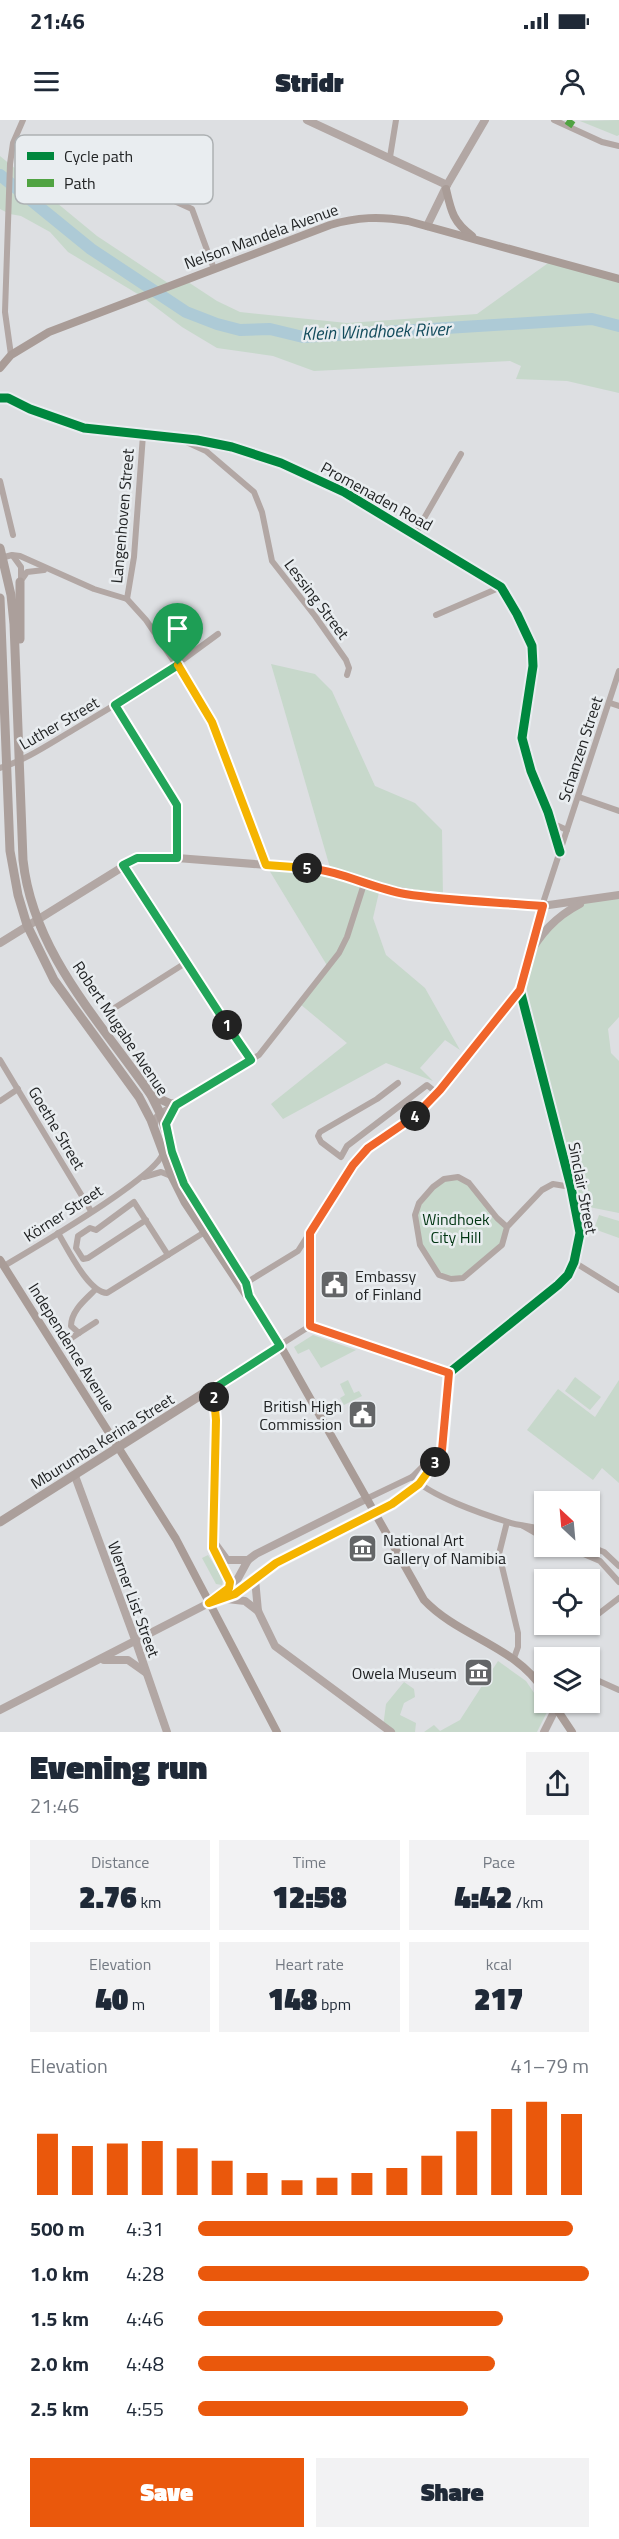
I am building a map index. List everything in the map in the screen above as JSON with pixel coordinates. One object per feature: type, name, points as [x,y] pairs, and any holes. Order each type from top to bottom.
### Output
[{"type":"main road","points":[[446,187],[455,220],[460,227],[476,239]]},
{"type":"main road","name":"Nelson Mandela Avenue","points":[[0,368],[11,354],[49,332],[351,219],[379,217],[427,226],[619,279]]},
{"type":"main road","name":"Robert Mugabe Avenue","points":[[0,548],[5,557],[14,624],[23,860],[37,919],[69,982],[151,1095],[160,1113],[181,1177],[207,1230]]},
{"type":"main road","points":[[16,712],[21,701],[20,582]]},
{"type":"main road","name":"Robert Mugabe Avenue","points":[[0,598],[6,732],[3,767],[8,802],[10,851],[18,895],[27,925],[54,980],[128,1080],[156,1130],[172,1176],[243,1285],[310,1395],[416,1589],[429,1606],[449,1621],[514,1658],[534,1675]]},
{"type":"main road","points":[[0,747],[6,732]]},
{"type":"main road","points":[[0,791],[8,802]]},
{"type":"main road","points":[[151,1095],[171,1104],[178,1104]]},
{"type":"main road","points":[[168,1135],[166,1124],[178,1104]]},
{"type":"main road","name":"Independence Avenue","points":[[2,1263],[176,1539],[277,1732]]},
{"type":"main road","name":"Mburumba Kerina Street","points":[[0,1522],[280,1346]]},
{"type":"main road","points":[[559,1713],[572,1732]]},
{"type":"street","points":[[17,135],[23,120]]},
{"type":"street","points":[[307,120],[390,157],[446,187]]},
{"type":"street","points":[[390,157],[396,120]]},
{"type":"street","points":[[427,226],[446,187],[485,120]]},
{"type":"street","points":[[554,120],[611,146],[619,146]]},
{"type":"street","points":[[568,126],[572,120]]},
{"type":"street","points":[[11,354],[5,312],[10,153],[15,140]]},
{"type":"street","points":[[181,204],[192,209],[214,269]]},
{"type":"street","name":"Promenaden Road","points":[[0,398],[8,398],[30,409],[84,428],[232,447],[281,463],[344,492],[501,587],[523,623],[532,646],[533,666],[522,738],[531,771],[548,812],[560,852]]},
{"type":"street","name":"Langenhoven Street","points":[[127,599],[134,557],[143,435]]},
{"type":"street","name":"Lessing Street","points":[[176,438],[206,451],[254,492],[262,512],[272,561],[346,660],[349,668],[347,675]]},
{"type":"street","points":[[415,534],[461,454]]},
{"type":"street","points":[[0,481],[13,535]]},
{"type":"street","points":[[5,557],[20,556],[94,589],[127,599],[146,620],[178,665],[212,722],[266,865]]},
{"type":"street","points":[[5,557],[21,567],[20,582]]},
{"type":"street","points":[[20,582],[27,572],[48,570]]},
{"type":"street","points":[[436,615],[501,587]]},
{"type":"street","name":"Luther Street","points":[[3,767],[20,761],[115,705],[178,665],[218,634]]},
{"type":"street","name":"Schanzen Street","points":[[243,1285],[298,1251],[353,1165],[368,1148],[416,1114],[437,1093],[520,990],[543,906],[619,671]]},
{"type":"street","points":[[610,703],[619,706]]},
{"type":"street","points":[[115,705],[177,805],[177,858]]},
{"type":"street","points":[[579,797],[619,812]]},
{"type":"street","name":"Promenaden Road","points":[[548,812],[556,825],[567,830]]},
{"type":"street","points":[[0,943],[137,858],[177,858],[332,872],[364,884],[404,893],[448,899],[543,906],[619,895]]},
{"type":"street","points":[[123,865],[251,1060]]},
{"type":"street","points":[[156,1130],[154,1122],[160,1113],[251,1060],[272,1041],[339,953],[347,937],[364,884]]},
{"type":"street","points":[[527,958],[552,922],[565,911],[586,901]]},
{"type":"street","points":[[116,1007],[187,962]]},
{"type":"street","name":"Sinclair Street","points":[[449,1373],[568,1275],[574,1262],[580,1233],[571,1187],[520,990]]},
{"type":"street","name":"Goethe Street","points":[[0,1060],[91,1210]]},
{"type":"street","points":[[353,1165],[321,1142],[318,1136],[320,1132],[377,1099],[398,1083]]},
{"type":"street","points":[[341,1156],[347,1146],[427,1085],[437,1093]]},
{"type":"street","points":[[0,1101],[18,1089]]},
{"type":"street","name":"Körner Street","points":[[2,1263],[58,1233],[136,1181],[158,1163],[163,1151]]},
{"type":"street","name":"Körner Street","points":[[136,1181],[160,1172],[172,1176]]},
{"type":"street","points":[[507,1227],[469,1183],[458,1177],[444,1179],[433,1187],[419,1203],[415,1215],[420,1245],[439,1275],[451,1279],[463,1278],[492,1256],[502,1245],[507,1227],[542,1190],[553,1184],[571,1187]]},
{"type":"street","points":[[146,1220],[88,1258],[83,1259],[76,1248],[78,1236],[90,1228],[96,1230],[132,1202],[136,1203],[168,1255]]},
{"type":"street","points":[[58,1233],[97,1291],[107,1293],[207,1230]]},
{"type":"street","points":[[310,1233],[310,1326]]},
{"type":"street","points":[[574,1262],[619,1290]]},
{"type":"street","points":[[78,1333],[71,1326],[71,1320],[77,1308],[97,1291]]},
{"type":"street","points":[[67,1341],[96,1322]]},
{"type":"street","points":[[280,1346],[310,1326]]},
{"type":"street","points":[[224,1599],[276,1563],[392,1504],[419,1484],[438,1458],[442,1447],[449,1373],[310,1326]]},
{"type":"street","points":[[213,1389],[216,1420],[212,1539],[213,1548],[229,1578],[229,1588]]},
{"type":"street","points":[[212,1539],[227,1560],[248,1560],[412,1477],[442,1447]]},
{"type":"street","name":"Werner List Street","points":[[75,1476],[167,1732]]},
{"type":"street","points":[[412,1477],[419,1484],[444,1497],[507,1522],[534,1528]]},
{"type":"street","points":[[507,1522],[499,1554],[518,1633],[518,1647],[514,1658]]},
{"type":"street","points":[[523,1526],[534,1534]]},
{"type":"street","points":[[304,1531],[310,1533],[312,1538],[309,1546]]},
{"type":"street","points":[[600,1550],[619,1566]]},
{"type":"street","points":[[591,1557],[600,1561],[619,1582]]},
{"type":"street","points":[[0,1710],[209,1603],[236,1582],[248,1560]]},
{"type":"street","points":[[255,1579],[258,1611],[272,1642],[278,1649],[391,1732]]},
{"type":"street","points":[[600,1613],[619,1598]]},
{"type":"street","points":[[209,1603],[224,1599],[239,1599],[258,1611]]},
{"type":"street","points":[[100,1660],[128,1660],[146,1673]]},
{"type":"street","points":[[600,1681],[619,1690]]},
{"type":"street","points":[[544,1732],[551,1713]]},
{"type":"green space","points":[[619,120],[619,135],[617,136],[580,121]]},
{"type":"green space","points":[[0,156],[15,168],[15,204],[58,204],[97,236],[171,285],[185,280],[217,301],[240,312],[347,323],[477,314],[551,261],[619,279],[619,393],[567,381],[516,379],[521,366],[510,361],[314,371],[273,356],[217,348],[182,327],[141,296],[68,252],[50,232],[21,216],[0,209]]},
{"type":"green space","points":[[271,664],[315,674],[332,691],[375,786],[415,803],[442,830],[443,899],[380,888],[373,918],[386,955],[425,988],[460,1050],[445,1040],[420,1068],[433,1081],[386,1063],[283,1119],[271,1104],[347,1043],[300,1004],[328,967],[266,865],[331,871]]},
{"type":"green space","points":[[619,895],[619,1017],[608,1029],[611,1053],[619,1061],[619,1213],[574,1204],[520,990],[527,958],[552,922],[586,901]]},
{"type":"green space","name":"Windhoek City Hill","points":[[444,1179],[464,1179],[507,1227],[502,1245],[463,1278],[439,1275],[419,1240],[416,1230],[416,1211],[420,1202]]},
{"type":"green space","points":[[599,1215],[619,1221],[619,1238],[594,1229]]},
{"type":"green space","points":[[313,1335],[356,1350],[321,1368],[309,1349],[298,1354],[294,1347]]},
{"type":"green space","points":[[575,1377],[601,1397],[590,1410],[565,1391]]},
{"type":"green space","points":[[348,1380],[354,1393],[359,1391],[362,1396],[344,1405],[340,1398],[345,1395],[340,1384]]},
{"type":"green space","points":[[619,1380],[619,1483],[602,1468],[593,1480],[527,1430],[558,1389],[595,1417]]},
{"type":"green space","points":[[208,1555],[223,1579],[222,1585],[216,1584],[202,1558]]},
{"type":"green space","points":[[498,1661],[526,1681],[534,1693],[534,1713],[546,1713],[537,1732],[424,1732],[434,1725],[440,1731],[460,1720]]},
{"type":"green space","points":[[404,1682],[414,1689],[415,1697],[404,1703],[400,1715],[416,1723],[415,1732],[391,1732],[383,1727],[386,1704]]},
{"type":"waterway","name":"Klein Windhoek River","points":[[0,175],[15,187]]},
{"type":"waterway","name":"Klein Windhoek River","points":[[36,204],[91,249],[186,312],[240,330],[270,329],[303,337],[592,319],[619,326]]},
{"type":"marked path","points":[[568,126],[572,120]]},
{"type":"cycle path","points":[[0,398],[8,398],[30,409],[84,428],[197,440],[232,447],[281,463],[344,492],[501,587],[532,646],[533,666],[522,738],[531,771],[548,812],[560,852]]},
{"type":"cycle path","points":[[209,1603],[235,1594],[276,1563],[392,1504],[419,1484],[442,1450],[449,1373],[568,1275],[574,1262],[580,1233],[571,1187],[520,990]]},
{"type":"place","name":"Embassy of Finland","points":[[334,1285]]},
{"type":"place","name":"British High Commission","points":[[363,1415]]},
{"type":"place","name":"National Art Gallery of Namibia","points":[[362,1549]]},
{"type":"place","name":"Owela Museum","points":[[478,1673]]},
{"type":"route","points":[[178,665],[212,722],[266,865],[320,869],[364,884],[404,893],[452,900],[543,906],[520,990],[429,1102],[368,1148],[353,1165],[310,1233],[310,1326],[449,1373],[442,1450],[419,1484],[392,1504],[276,1563],[235,1594],[209,1603],[229,1588],[230,1582],[213,1548],[212,1511],[216,1420],[213,1389],[280,1346],[249,1296],[246,1283],[184,1184],[172,1152],[166,1124],[176,1105],[251,1060],[123,865],[137,858],[177,858],[177,805],[115,705],[178,665]]}]
